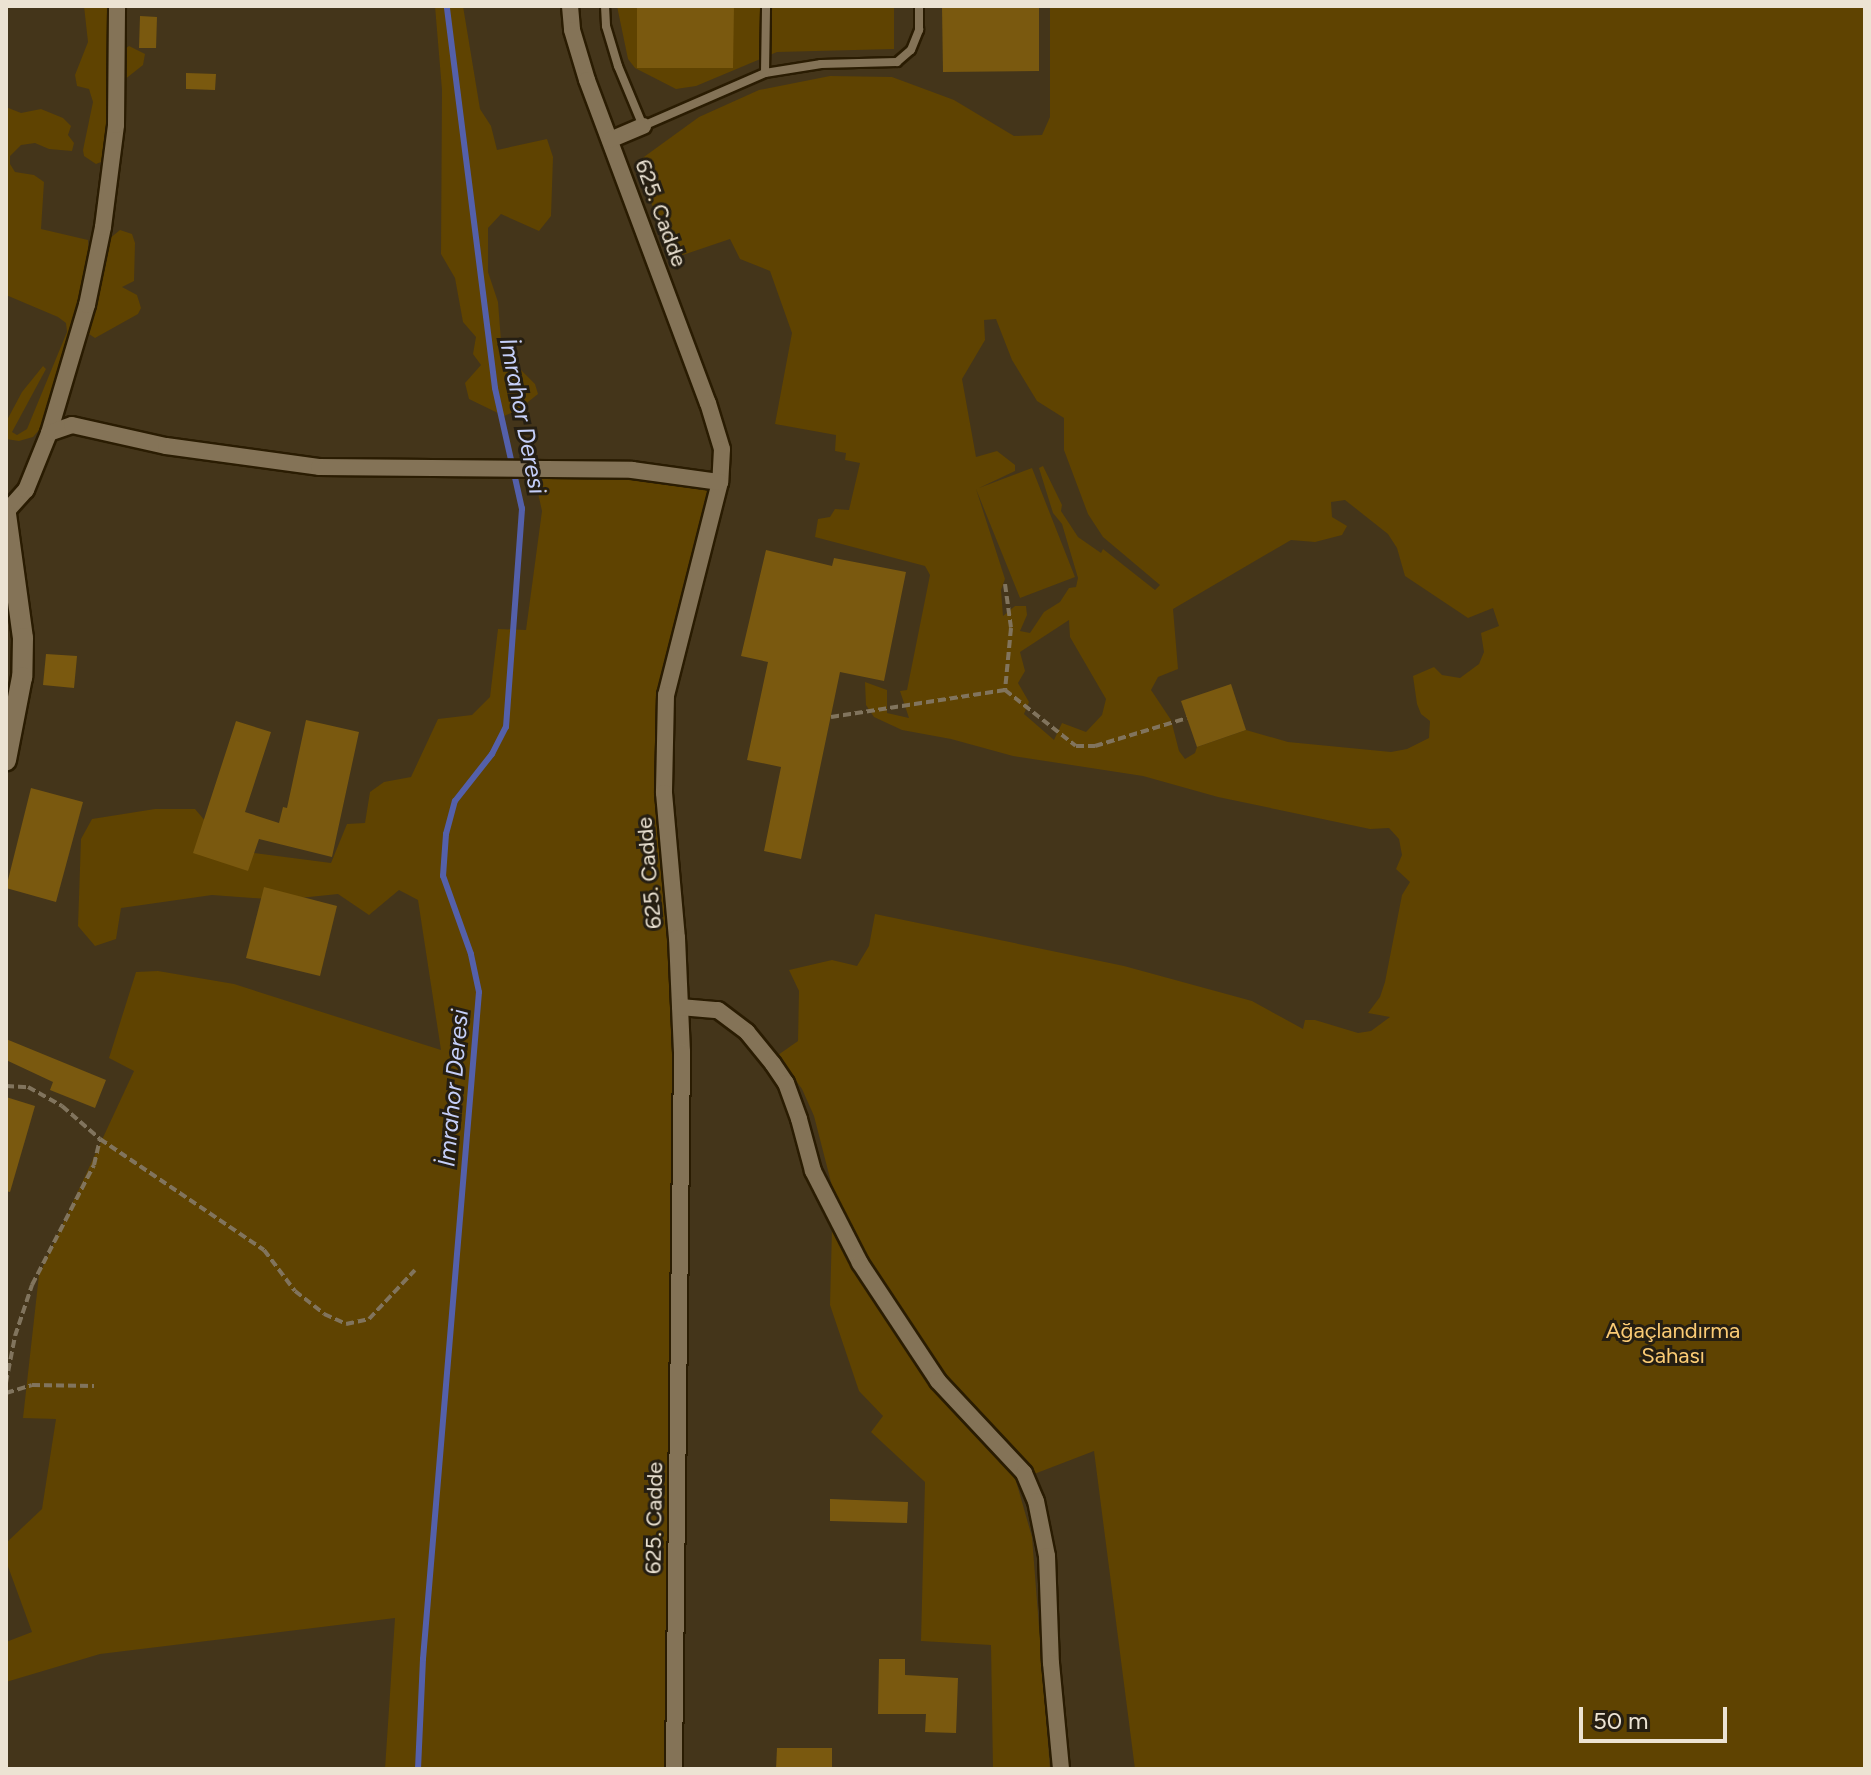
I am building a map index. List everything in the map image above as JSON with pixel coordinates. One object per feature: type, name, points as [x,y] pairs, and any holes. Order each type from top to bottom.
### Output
[{"type":"street","points":[[6,760],[22,677],[23,638],[6,513],[26,490],[49,433],[87,305],[103,227],[116,125],[117,6]]},
{"type":"street","name":"625. Cadde","points":[[570,6],[572,30],[587,80],[708,403],[722,449],[720,482],[666,695],[664,793],[680,1007],[674,1769]]},
{"type":"street","points":[[610,140],[643,126]]},
{"type":"street","points":[[49,433],[72,425],[166,446],[319,467],[632,470],[720,482]]},
{"type":"street","points":[[680,1007],[718,1010],[747,1032],[773,1064],[786,1083],[813,1171],[868,1277],[938,1381],[1024,1473],[1036,1501],[1047,1556],[1051,1663],[1061,1769]]},
{"type":"lane","points":[[605,6],[606,26],[618,66],[643,126],[765,73],[821,64],[897,62],[911,50],[919,30],[919,6]]},
{"type":"lane","points":[[765,73],[766,6]]},
{"type":"path","points":[[1005,584],[1011,628],[1005,690],[1013,700],[1082,748],[1187,718]]},
{"type":"path","points":[[831,717],[1005,690]]},
{"type":"path","points":[[6,1086],[28,1087],[62,1106],[100,1139],[264,1250],[295,1291],[324,1314],[346,1324],[369,1319],[415,1270]]},
{"type":"path","points":[[6,1383],[15,1336],[32,1285],[94,1165],[100,1139]]},
{"type":"path","points":[[6,1393],[32,1385],[94,1386]]},
{"type":"green space","points":[[84,6],[121,6],[122,51],[129,46],[145,54],[143,65],[124,80],[106,160],[96,164],[84,156],[83,150],[93,102],[89,89],[77,86],[75,75],[88,42]]},
{"type":"green space","points":[[435,6],[463,6],[480,109],[491,126],[497,150],[547,139],[553,157],[551,216],[539,231],[501,214],[488,228],[488,272],[498,302],[503,367],[521,370],[535,384],[538,394],[518,410],[504,416],[469,399],[465,383],[481,365],[473,354],[476,337],[463,322],[455,278],[441,254],[442,90]]},
{"type":"green space","points":[[617,6],[894,6],[894,49],[777,52],[696,86],[676,89],[635,68],[628,59]]},
{"type":"green space","name":"Ağaçlandırma Sahası","points":[[1050,6],[1865,6],[1865,1769],[1135,1769],[1094,1451],[1016,1481],[1032,1537],[1050,1769],[993,1769],[991,1645],[921,1641],[925,1482],[871,1432],[883,1416],[859,1391],[830,1305],[833,1190],[814,1116],[802,1089],[778,1055],[798,1041],[799,991],[789,970],[832,960],[857,966],[869,946],[875,914],[1124,966],[1252,1001],[1303,1029],[1305,1020],[1315,1020],[1358,1033],[1371,1031],[1390,1017],[1368,1013],[1380,997],[1385,982],[1402,895],[1410,882],[1396,869],[1402,855],[1399,839],[1389,828],[1370,829],[1218,797],[1143,776],[1013,756],[951,739],[902,730],[874,717],[866,705],[865,682],[887,690],[887,713],[909,718],[900,691],[907,690],[930,575],[925,566],[815,537],[818,519],[830,517],[835,509],[849,510],[860,463],[845,460],[846,453],[835,451],[836,435],[775,424],[792,333],[770,271],[740,259],[730,239],[671,259],[637,162],[699,117],[759,90],[830,76],[892,77],[954,100],[1014,136],[1042,135],[1050,117]],"holes":[[[996,319],[1012,360],[1037,401],[1064,418],[1064,450],[1088,514],[1103,537],[1160,585],[1155,590],[1103,549],[1101,553],[1078,537],[1061,511],[1062,505],[1043,466],[1039,468],[1053,513],[1062,524],[1078,578],[1076,587],[1069,588],[1060,602],[1044,612],[1030,633],[1020,631],[1027,615],[1026,606],[1015,606],[1003,616],[1001,590],[1005,579],[976,489],[1020,598],[1075,577],[1032,468],[979,488],[1015,471],[1015,465],[997,451],[976,457],[962,379],[985,340],[984,320]],[[1345,500],[1388,534],[1397,548],[1405,576],[1468,618],[1493,608],[1499,626],[1481,633],[1484,652],[1479,664],[1460,678],[1442,675],[1434,667],[1413,676],[1417,704],[1421,714],[1430,721],[1429,738],[1407,749],[1391,752],[1288,742],[1246,730],[1197,747],[1195,753],[1185,759],[1179,751],[1171,720],[1151,690],[1158,677],[1178,669],[1173,609],[1291,540],[1315,542],[1342,535],[1347,526],[1332,517],[1331,502]],[[1069,620],[1070,637],[1106,699],[1102,715],[1086,732],[1062,723],[1054,740],[1024,714],[1029,702],[1018,683],[1025,671],[1020,652]]]},
{"type":"green space","points":[[6,107],[21,113],[41,109],[63,118],[71,126],[68,135],[74,143],[72,151],[49,149],[35,143],[21,145],[10,156],[10,164],[15,172],[34,175],[44,182],[41,229],[88,240],[89,263],[105,255],[109,239],[120,230],[132,234],[135,243],[134,281],[122,287],[137,295],[141,308],[138,314],[95,338],[89,334],[91,320],[87,316],[75,328],[40,429],[33,437],[19,441],[6,439],[6,422],[22,392],[43,366],[46,369],[12,432],[17,435],[27,429],[67,332],[66,323],[58,317],[6,295]]},
{"type":"green space","points":[[533,470],[720,482],[666,695],[679,950],[674,1769],[385,1769],[395,1618],[100,1654],[6,1682],[6,1642],[32,1632],[6,1561],[6,1543],[42,1509],[56,1419],[23,1418],[39,1275],[134,1071],[109,1058],[136,972],[158,971],[234,984],[441,1050],[418,900],[399,890],[369,915],[338,894],[280,900],[212,895],[121,908],[116,939],[95,946],[78,926],[81,839],[92,819],[155,809],[195,809],[230,850],[331,863],[347,824],[365,823],[370,792],[384,782],[411,777],[438,719],[472,715],[490,697],[498,629],[526,630],[542,511]]},
{"type":"building","points":[[637,6],[734,6],[733,68],[637,68]]},
{"type":"building","points":[[942,6],[1039,6],[1039,71],[943,72]]},
{"type":"building","points":[[140,16],[157,17],[156,48],[139,48]]},
{"type":"building","points":[[186,73],[216,74],[215,90],[186,89]]},
{"type":"building","points":[[766,550],[832,566],[834,558],[906,572],[884,681],[840,672],[801,859],[764,851],[781,767],[747,760],[768,662],[741,656]]},
{"type":"building","points":[[46,654],[77,656],[74,688],[43,685]]},
{"type":"building","points":[[1231,684],[1246,730],[1197,747],[1181,701]]},
{"type":"building","points":[[306,720],[359,732],[332,857],[259,839],[248,871],[193,853],[236,721],[271,732],[245,812],[279,823],[283,807],[287,808]]},
{"type":"building","points":[[31,788],[83,802],[56,902],[6,888]]},
{"type":"building","points":[[264,887],[337,906],[320,976],[246,958]]},
{"type":"building","points":[[6,1039],[106,1080],[95,1108],[50,1090],[53,1082],[6,1060]]},
{"type":"building","points":[[6,1097],[35,1106],[10,1192],[6,1191]]},
{"type":"building","points":[[830,1499],[908,1502],[907,1523],[830,1521]]},
{"type":"building","points":[[879,1659],[905,1659],[905,1675],[958,1678],[956,1733],[925,1732],[926,1714],[878,1714]]},
{"type":"building","points":[[777,1748],[832,1748],[832,1769],[776,1769]]},
{"type":"waterway","name":"İmrahor Deresi","points":[[418,1769],[423,1659],[479,992],[471,954],[443,876],[446,834],[455,801],[492,754],[506,727],[522,509],[495,388],[447,6]]}]
